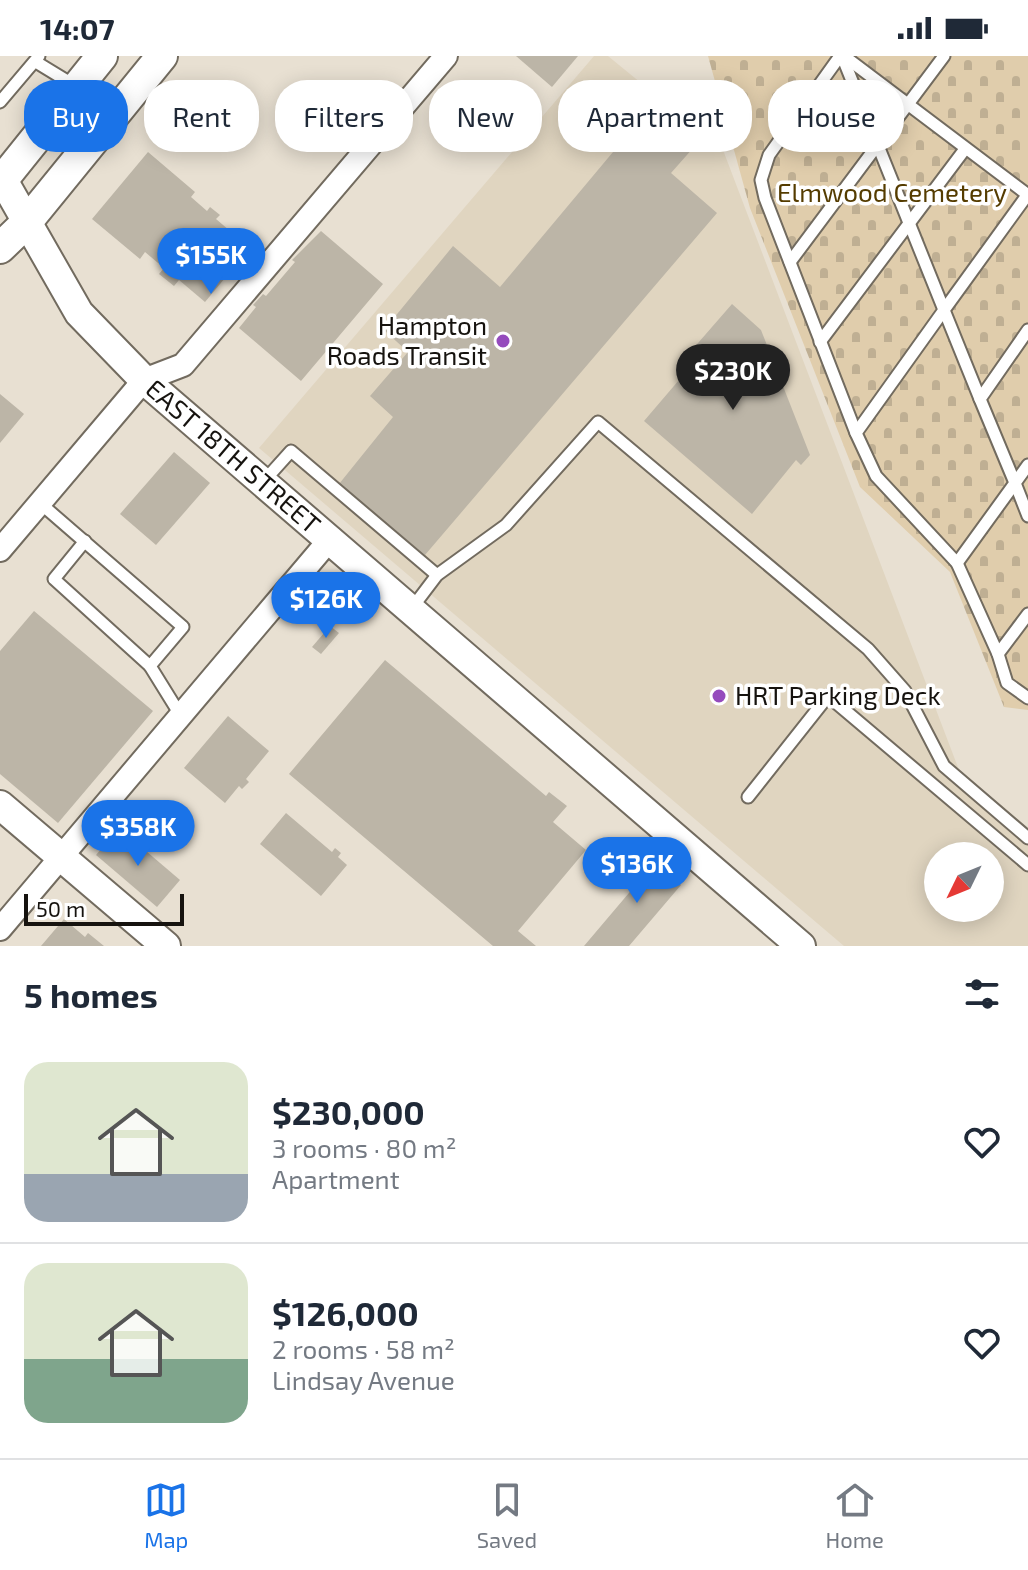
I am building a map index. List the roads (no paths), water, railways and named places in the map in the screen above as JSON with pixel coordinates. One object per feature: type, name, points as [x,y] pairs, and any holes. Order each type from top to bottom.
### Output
[{"type":"main road","points":[[83,80],[102,56]]},
{"type":"main road","points":[[0,248],[26,223],[162,56]]},
{"type":"main road","points":[[1,179],[24,152]]},
{"type":"street","points":[[0,550],[144,380],[183,365],[446,56]]},
{"type":"street","name":"EAST 18TH STREET","points":[[1,179],[79,313],[144,380],[801,946]]},
{"type":"street","points":[[0,929],[331,538]]},
{"type":"street","points":[[0,805],[166,946]]},
{"type":"lane","points":[[842,56],[1028,195],[856,433]]},
{"type":"lane","points":[[842,56],[852,80]]},
{"type":"lane","points":[[842,56],[763,166],[761,180],[765,198],[856,433],[876,476],[957,563],[998,654],[1007,683],[1028,698]]},
{"type":"lane","points":[[904,110],[944,56]]},
{"type":"lane","points":[[0,102],[38,59],[68,80]]},
{"type":"lane","points":[[820,342],[965,149]]},
{"type":"lane","points":[[790,262],[873,152]]},
{"type":"lane","points":[[881,152],[1028,516]]},
{"type":"lane","points":[[980,399],[1028,330]]},
{"type":"lane","points":[[412,608],[437,575],[506,525],[598,422],[868,649],[905,691],[944,766],[1028,838]]},
{"type":"lane","points":[[264,481],[291,451],[437,575]]},
{"type":"lane","points":[[957,563],[1028,465]]},
{"type":"lane","points":[[40,503],[183,627],[150,666]]},
{"type":"lane","points":[[85,541],[54,579],[150,666],[181,717]]},
{"type":"lane","points":[[998,654],[1028,614]]},
{"type":"lane","points":[[748,797],[828,696],[1028,865]]},
{"type":"place","name":"Hampton Roads Transit","points":[[503,341]]},
{"type":"place","name":"HRT Parking Deck","points":[[719,696]]},
{"type":"park label","name":"Elmwood Cemetery","points":[[892,193]]}]
